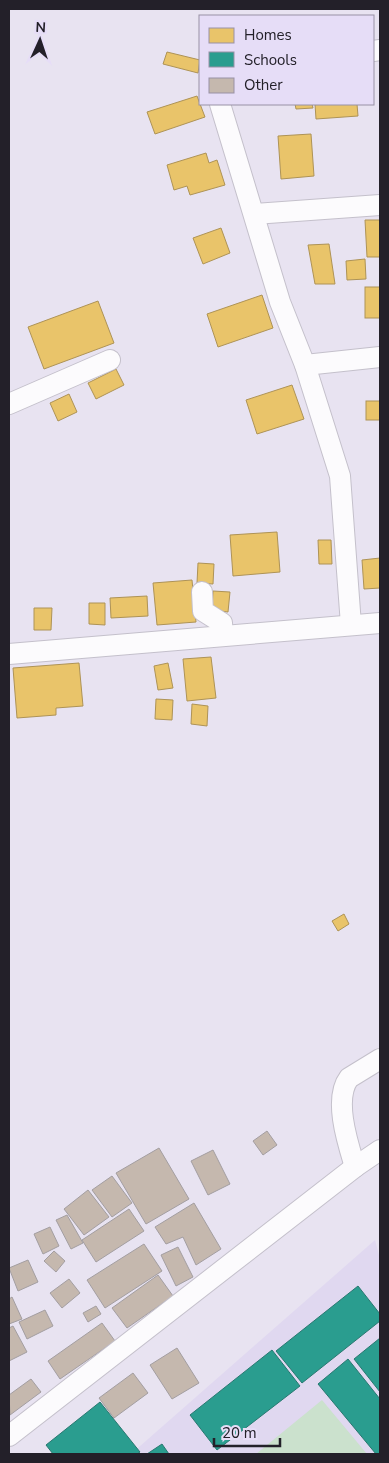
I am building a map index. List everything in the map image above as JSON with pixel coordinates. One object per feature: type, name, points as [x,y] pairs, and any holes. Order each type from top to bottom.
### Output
[{"type":"street","points":[[220,105],[280,302],[305,365],[340,476],[352,625]]},
{"type":"street","points":[[254,214],[380,206]]},
{"type":"street","points":[[305,365],[380,357]]},
{"type":"street","points":[[9,404],[110,360]]},
{"type":"street","points":[[202,592],[203,611],[222,623],[223,636]]},
{"type":"street","points":[[9,654],[380,623]]},
{"type":"street","points":[[355,1167],[344,1130],[342,1109],[346,1082],[349,1078],[380,1058]]},
{"type":"street","points":[[9,1436],[355,1167],[380,1150]]},
{"type":"shaded area","points":[[375,1240],[380,1259],[380,1454],[131,1454]]},
{"type":"green space","points":[[322,1400],[367,1454],[256,1454]]},
{"type":"building: Homes","points":[[167,52],[199,60],[198,73],[163,64]]},
{"type":"building: Homes","points":[[197,96],[205,117],[155,134],[147,112]]},
{"type":"building: Homes","points":[[295,105],[312,105],[313,108],[296,109]]},
{"type":"building: Homes","points":[[315,105],[357,105],[358,116],[316,119]]},
{"type":"building: Homes","points":[[311,134],[314,176],[281,179],[278,136]]},
{"type":"building: Homes","points":[[206,153],[209,163],[217,160],[225,185],[190,195],[187,186],[174,190],[167,165]]},
{"type":"building: Homes","points":[[365,220],[380,220],[380,257],[367,257]]},
{"type":"building: Homes","points":[[221,228],[230,253],[203,264],[193,238]]},
{"type":"building: Homes","points":[[329,244],[335,284],[315,284],[308,245]]},
{"type":"building: Homes","points":[[365,259],[366,279],[347,280],[346,261]]},
{"type":"building: Homes","points":[[365,287],[380,287],[380,318],[365,318]]},
{"type":"building: Homes","points":[[262,295],[273,328],[218,347],[207,314]]},
{"type":"building: Homes","points":[[98,301],[114,343],[44,369],[28,327]]},
{"type":"building: Homes","points":[[116,369],[124,385],[96,399],[88,383]]},
{"type":"building: Homes","points":[[292,385],[304,419],[257,434],[246,400]]},
{"type":"building: Homes","points":[[69,394],[77,412],[58,421],[50,403]]},
{"type":"building: Homes","points":[[366,401],[380,401],[380,420],[366,420]]},
{"type":"building: Homes","points":[[277,532],[280,572],[233,576],[230,535]]},
{"type":"building: Homes","points":[[318,540],[331,540],[332,564],[319,564]]},
{"type":"building: Homes","points":[[380,558],[380,588],[364,589],[362,560]]},
{"type":"building: Homes","points":[[198,563],[214,564],[213,584],[197,583]]},
{"type":"building: Homes","points":[[192,580],[196,622],[157,625],[153,583]]},
{"type":"building: Homes","points":[[213,591],[230,592],[228,612],[212,610]]},
{"type":"building: Homes","points":[[147,596],[148,616],[111,618],[110,598]]},
{"type":"building: Homes","points":[[89,603],[105,603],[105,625],[89,624]]},
{"type":"building: Homes","points":[[34,608],[52,608],[51,630],[34,630]]},
{"type":"building: Homes","points":[[211,657],[216,698],[187,701],[183,659]]},
{"type":"building: Homes","points":[[79,663],[83,706],[56,708],[56,715],[17,718],[13,668]]},
{"type":"building: Homes","points":[[168,663],[173,688],[158,690],[154,666]]},
{"type":"building: Homes","points":[[156,699],[173,700],[172,720],[155,719]]},
{"type":"building: Homes","points":[[192,704],[208,706],[207,726],[191,724]]},
{"type":"building: Homes","points":[[344,914],[349,924],[338,931],[332,921]]},
{"type":"building: Schools","points":[[358,1286],[380,1314],[380,1321],[302,1383],[276,1351]]},
{"type":"building: Schools","points":[[380,1338],[380,1392],[354,1359]]},
{"type":"building: Schools","points":[[272,1350],[300,1386],[217,1450],[190,1415]]},
{"type":"building: Schools","points":[[348,1359],[380,1399],[380,1454],[376,1454],[318,1384]]},
{"type":"building: Schools","points":[[100,1402],[140,1452],[137,1454],[53,1454],[46,1445]]},
{"type":"building: Schools","points":[[162,1444],[169,1454],[147,1454]]},
{"type":"building: Other","points":[[267,1131],[277,1145],[263,1155],[253,1141]]},
{"type":"building: Other","points":[[159,1148],[189,1199],[146,1224],[116,1173]]},
{"type":"building: Other","points":[[213,1150],[230,1184],[208,1195],[191,1161]]},
{"type":"building: Other","points":[[112,1176],[132,1203],[112,1217],[92,1190]]},
{"type":"building: Other","points":[[88,1190],[109,1217],[84,1235],[64,1209]]},
{"type":"building: Other","points":[[194,1203],[221,1249],[196,1265],[183,1237],[166,1244],[155,1227]]},
{"type":"building: Other","points":[[129,1209],[144,1231],[96,1262],[82,1240]]},
{"type":"building: Other","points":[[67,1215],[83,1243],[71,1249],[56,1220]]},
{"type":"building: Other","points":[[50,1227],[59,1246],[43,1254],[34,1234]]},
{"type":"building: Other","points":[[144,1244],[162,1271],[105,1308],[87,1280]]},
{"type":"building: Other","points":[[178,1247],[193,1277],[176,1286],[161,1255]]},
{"type":"building: Other","points":[[54,1251],[65,1261],[56,1272],[44,1261]]},
{"type":"building: Other","points":[[28,1260],[38,1282],[18,1291],[9,1268]]},
{"type":"building: Other","points":[[158,1275],[173,1296],[127,1328],[112,1308]]},
{"type":"building: Other","points":[[69,1279],[80,1293],[62,1308],[50,1293]]},
{"type":"building: Other","points":[[12,1297],[22,1319],[9,1324],[9,1299]]},
{"type":"building: Other","points":[[96,1306],[101,1314],[88,1322],[83,1313]]},
{"type":"building: Other","points":[[45,1310],[53,1326],[27,1339],[19,1322]]},
{"type":"building: Other","points":[[102,1323],[115,1341],[60,1379],[48,1361]]},
{"type":"building: Other","points":[[13,1326],[27,1352],[9,1361],[9,1328]]},
{"type":"building: Other","points":[[177,1348],[199,1383],[172,1399],[150,1365]]},
{"type":"building: Other","points":[[133,1373],[148,1393],[114,1418],[99,1398]]},
{"type":"building: Other","points":[[31,1379],[41,1392],[10,1415],[9,1395]]}]
